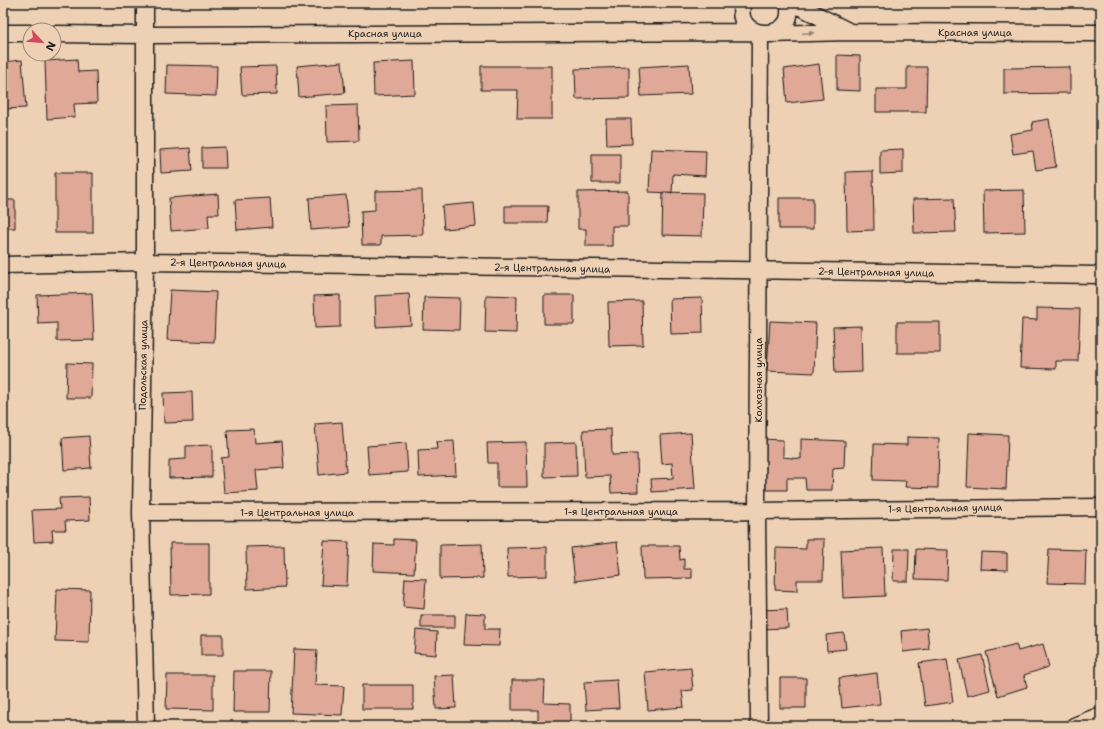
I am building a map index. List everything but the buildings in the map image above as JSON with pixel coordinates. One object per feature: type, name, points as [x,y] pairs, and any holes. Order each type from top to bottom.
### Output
[{"type":"street","name":"Подольская улица","points":[[145,3],[145,262],[141,512],[146,726]]},
{"type":"street","points":[[743,10],[746,24],[752,30],[762,33],[778,31],[784,25],[788,17],[790,9],[788,3]]},
{"type":"street","name":"Красная улица","points":[[793,3],[849,32]]},
{"type":"street","name":"Красная улица","points":[[716,31],[732,25],[743,10]]},
{"type":"street","name":"Красная улица","points":[[62,34],[145,35],[716,31],[762,33],[1101,33]]},
{"type":"street","points":[[3,33],[22,33]]},
{"type":"street","name":"Колхозная улица","points":[[759,726],[757,511],[762,33]]},
{"type":"street","name":"2-я Центральная улица","points":[[3,265],[145,262],[1101,275]]},
{"type":"street","name":"1-я Центральная улица","points":[[141,512],[757,511],[1101,507]]},
{"type":"street","points":[[1074,726],[1101,715]]}]
